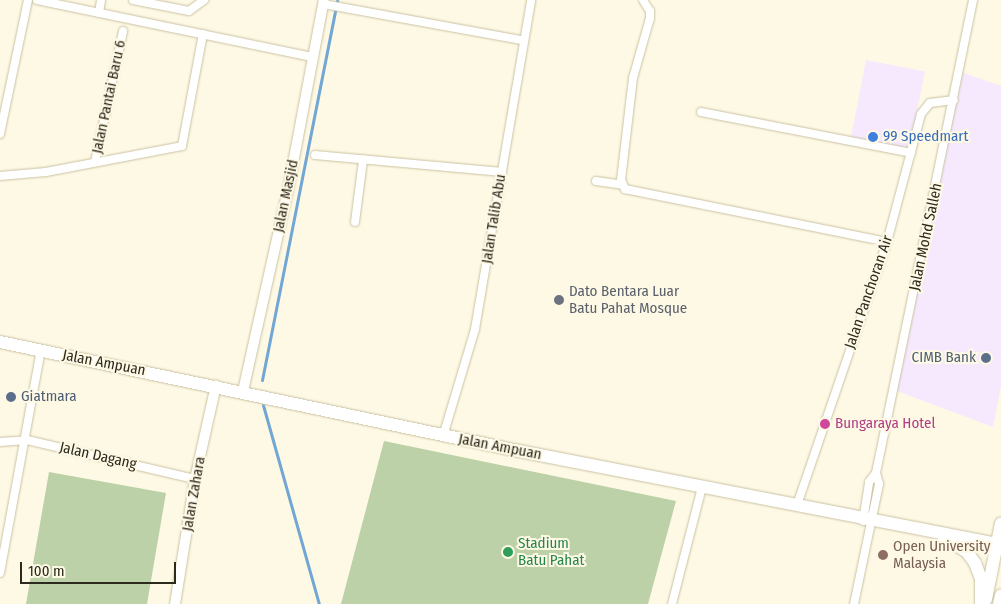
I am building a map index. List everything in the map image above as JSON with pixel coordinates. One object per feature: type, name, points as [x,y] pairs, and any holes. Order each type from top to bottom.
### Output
[{"type":"main road","name":"Jalan Ampuan","points":[[0,342],[216,385],[443,436],[999,545]]},
{"type":"main road","points":[[985,604],[999,545],[1001,523]]},
{"type":"main road","points":[[935,533],[967,552],[975,563],[981,579],[981,604]]},
{"type":"main road","points":[[999,604],[1001,595]]},
{"type":"street","points":[[0,134],[28,0]]},
{"type":"street","points":[[38,0],[312,56]]},
{"type":"street","points":[[99,13],[102,0]]},
{"type":"street","points":[[133,0],[189,10],[204,0]]},
{"type":"street","name":"Jalan Talib Abu","points":[[443,436],[475,329],[522,40],[531,0]]},
{"type":"street","points":[[623,185],[633,78],[650,18],[650,11],[643,0]]},
{"type":"street","name":"Jalan Mohd Salleh","points":[[876,473],[973,0]]},
{"type":"street","points":[[327,3],[522,40]]},
{"type":"street","name":"Jalan Masjid","points":[[243,391],[288,190],[312,56],[327,3]]},
{"type":"street","name":"Jalan Pantai Baru 6","points":[[95,162],[123,31]]},
{"type":"street","points":[[0,176],[95,162],[182,146],[203,34]]},
{"type":"street","name":"Jalan Panchoran Air","points":[[797,505],[886,242],[925,107],[930,103],[954,100]]},
{"type":"street","points":[[701,112],[911,153]]},
{"type":"street","points":[[315,155],[502,172]]},
{"type":"street","points":[[355,222],[363,160]]},
{"type":"street","points":[[596,181],[623,185],[626,189],[886,242]]},
{"type":"street","points":[[0,573],[27,440],[41,350]]},
{"type":"street","name":"Jalan Zahara","points":[[175,604],[195,479],[216,385]]},
{"type":"street","name":"Jalan Dagang","points":[[0,442],[27,440],[195,479]]},
{"type":"street","points":[[854,604],[867,532],[869,482],[876,473]]},
{"type":"street","points":[[867,532],[867,518],[880,484],[876,473]]},
{"type":"street","points":[[672,604],[702,487]]},
{"type":"shaded area","points":[[866,60],[925,71],[908,156],[850,144]]},
{"type":"shaded area","points":[[956,70],[1001,86],[1001,386],[993,427],[889,388]]},
{"type":"green space","name":"Stadium Batu Pahat","points":[[384,441],[676,501],[648,604],[341,604]]},
{"type":"green space","points":[[49,472],[166,493],[147,604],[26,604]]},
{"type":"waterway","points":[[262,380],[337,0]]},
{"type":"waterway","points":[[263,405],[319,604]]},
{"type":"place","name":"99 Speedmart","points":[[873,137]]},
{"type":"place","name":"Dato Bentara Luar Batu Pahat Mosque","points":[[559,300]]},
{"type":"place","name":"CIMB Bank","points":[[986,358]]},
{"type":"place","name":"Giatmara","points":[[11,397]]},
{"type":"place","name":"Bungaraya Hotel","points":[[825,424]]},
{"type":"place","name":"Stadium Batu Pahat","points":[[508,552]]},
{"type":"place","name":"Open University Malaysia","points":[[883,555]]}]
